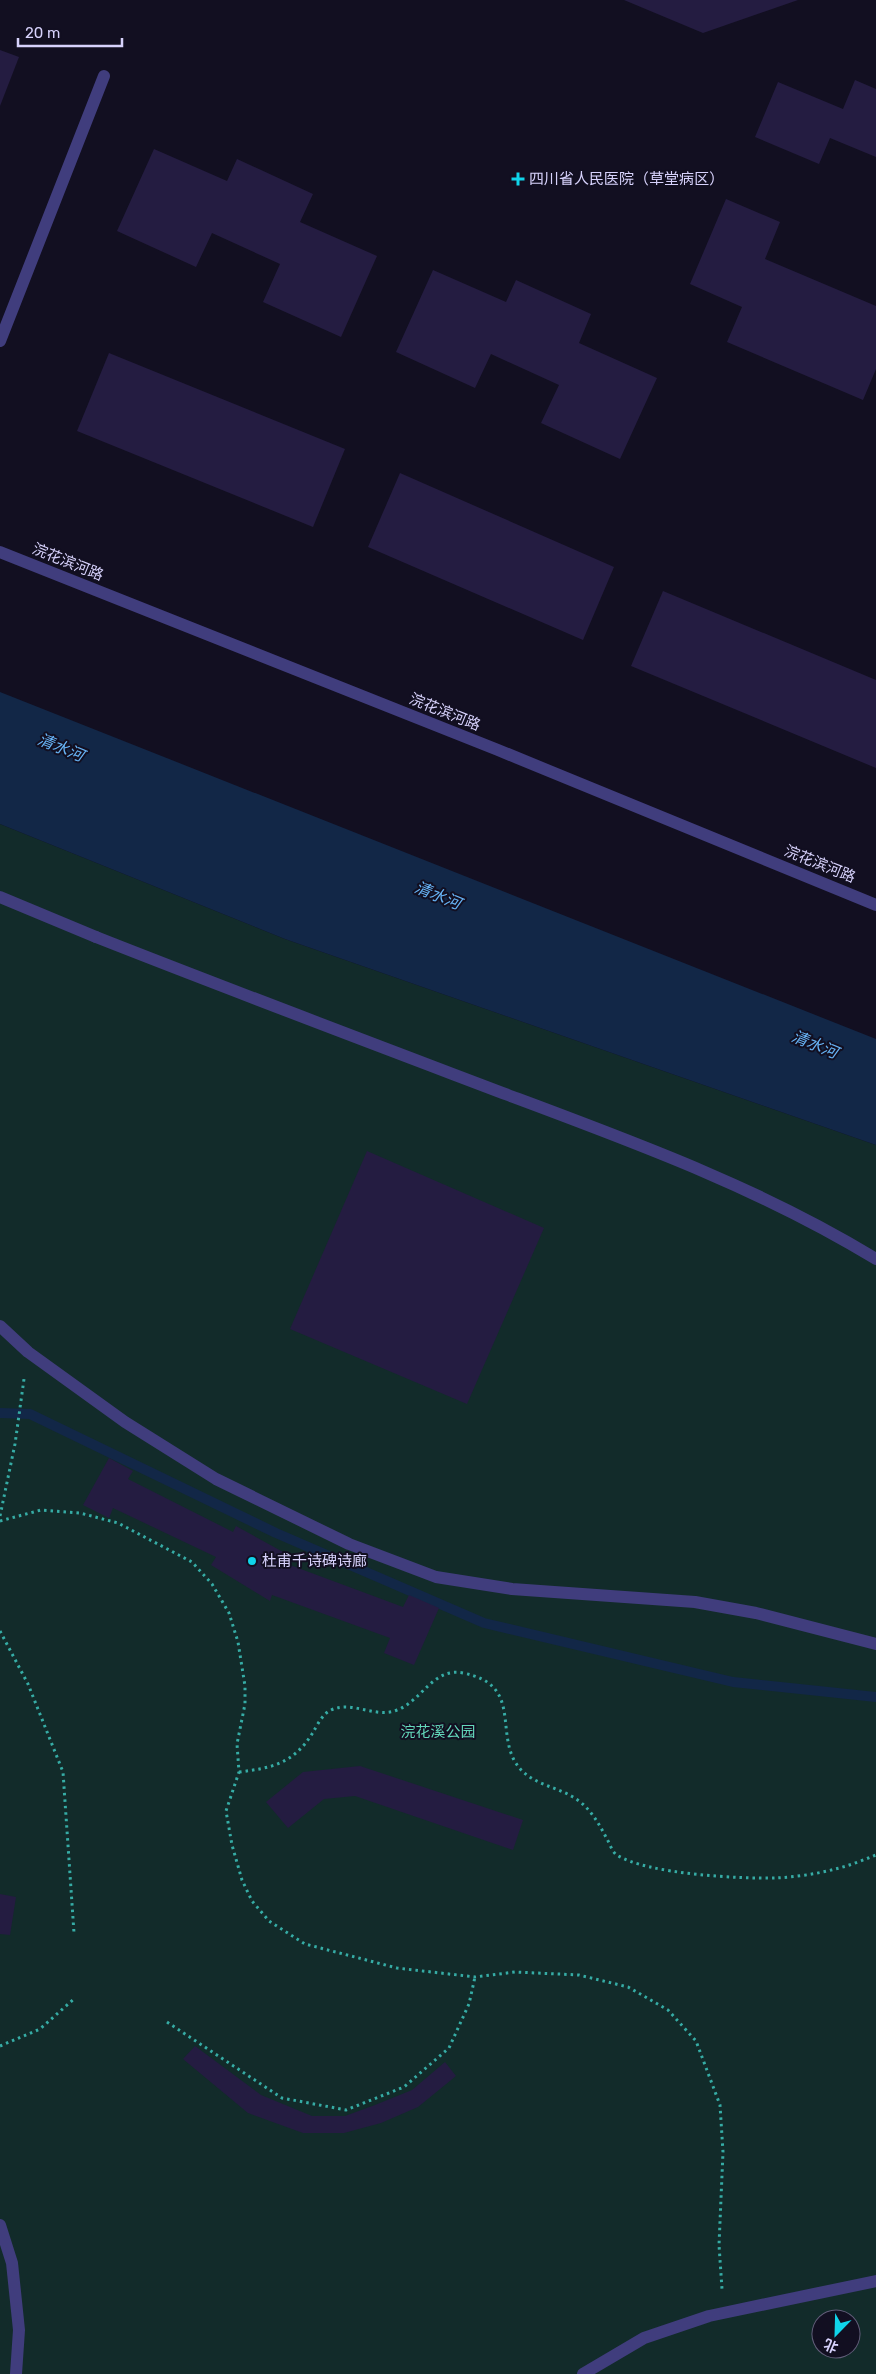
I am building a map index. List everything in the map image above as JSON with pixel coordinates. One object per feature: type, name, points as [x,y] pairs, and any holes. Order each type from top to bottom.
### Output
[{"type":"street","points":[[0,341],[104,76]]},
{"type":"street","name":"浣花滨河路","points":[[0,552],[875,903]]},
{"type":"street","points":[[0,897],[96,937],[635,1142],[781,1207],[832,1232],[876,1259]]},
{"type":"street","points":[[0,1326],[28,1352],[117,1416],[216,1479],[349,1544],[436,1577],[512,1589],[695,1602],[756,1613],[876,1644]]},
{"type":"street","points":[[0,2225],[12,2263],[19,2330],[16,2374]]},
{"type":"street","points":[[583,2374],[644,2338],[723,2313],[876,2282]]},
{"type":"path","points":[[0,1516],[15,1444],[20,1402]]},
{"type":"path","points":[[0,1521],[41,1510],[80,1514],[118,1524],[192,1562],[212,1584],[228,1613],[238,1642],[245,1695],[237,1744],[239,1772],[226,1812],[232,1846],[246,1887],[252,1901],[269,1921],[306,1944],[352,1958],[397,1968],[475,1978],[515,1972],[579,1975],[628,1987],[668,2010],[696,2041],[720,2105],[723,2152],[719,2245],[723,2313]]},
{"type":"path","points":[[0,1631],[28,1684],[63,1772],[74,1933]]},
{"type":"path","points":[[239,1772],[282,1763],[300,1751],[329,1711],[339,1707],[384,1713],[395,1711],[407,1706],[427,1685],[442,1675],[461,1672],[479,1677],[492,1687],[502,1702],[513,1759],[524,1775],[540,1784],[570,1794],[590,1809],[615,1854],[630,1862],[679,1872],[718,1876],[777,1878],[836,1869],[876,1855]]},
{"type":"path","points":[[167,2022],[282,2098],[346,2110],[404,2087],[449,2048],[469,2004],[475,1978]]},
{"type":"path","points":[[0,2046],[40,2029],[75,1998]]},
{"type":"green space","name":"浣花溪公园","points":[[0,824],[285,939],[876,1145],[876,2374],[0,2374]]},
{"type":"water","name":"清水河","points":[[0,692],[876,1039],[876,1145],[285,939],[0,824]]},
{"type":"building","points":[[624,0],[798,0],[703,33]]},
{"type":"building","points":[[0,50],[19,57],[0,106]]},
{"type":"building","points":[[855,80],[876,89],[876,157],[830,138],[819,164],[755,137],[778,82],[843,109]]},
{"type":"building","points":[[154,149],[227,181],[237,159],[313,194],[300,222],[377,256],[341,337],[263,302],[280,264],[212,233],[196,267],[117,231]]},
{"type":"building","points":[[726,199],[780,222],[765,259],[876,306],[876,369],[863,400],[727,342],[742,307],[690,284]]},
{"type":"building","points":[[433,270],[506,302],[516,280],[591,314],[579,343],[657,378],[620,459],[541,423],[559,385],[491,354],[475,388],[396,352]]},
{"type":"building","points":[[109,353],[345,449],[313,527],[77,431]]},
{"type":"building","points":[[400,473],[614,567],[583,640],[368,547]]},
{"type":"building","points":[[663,591],[876,680],[876,768],[631,666]]},
{"type":"building","points":[[367,1151],[544,1228],[467,1404],[290,1329]]},
{"type":"building","name":"杜甫千诗碑诗廊","points":[[109,1458],[133,1471],[128,1479],[233,1532],[236,1526],[294,1558],[290,1565],[403,1607],[409,1595],[439,1608],[414,1665],[384,1653],[390,1638],[272,1595],[270,1601],[211,1565],[216,1557],[113,1508],[109,1518],[83,1505]]},
{"type":"building","points":[[360,1766],[523,1820],[513,1850],[355,1796],[324,1799],[288,1828],[266,1802],[303,1772]]},
{"type":"building","points":[[0,1894],[16,1897],[10,1935],[0,1934]]},
{"type":"building","points":[[195,2046],[261,2095],[312,2116],[345,2116],[412,2090],[445,2062],[456,2076],[418,2107],[381,2123],[344,2133],[303,2133],[248,2113],[183,2059]]},
{"type":"waterway","points":[[0,1413],[30,1414],[276,1533],[484,1623],[733,1682],[876,1697]]},
{"type":"place","name":"四川省人民医院（草堂病区）","points":[[518,179]]},
{"type":"place","name":"杜甫千诗碑诗廊","points":[[252,1561]]}]
